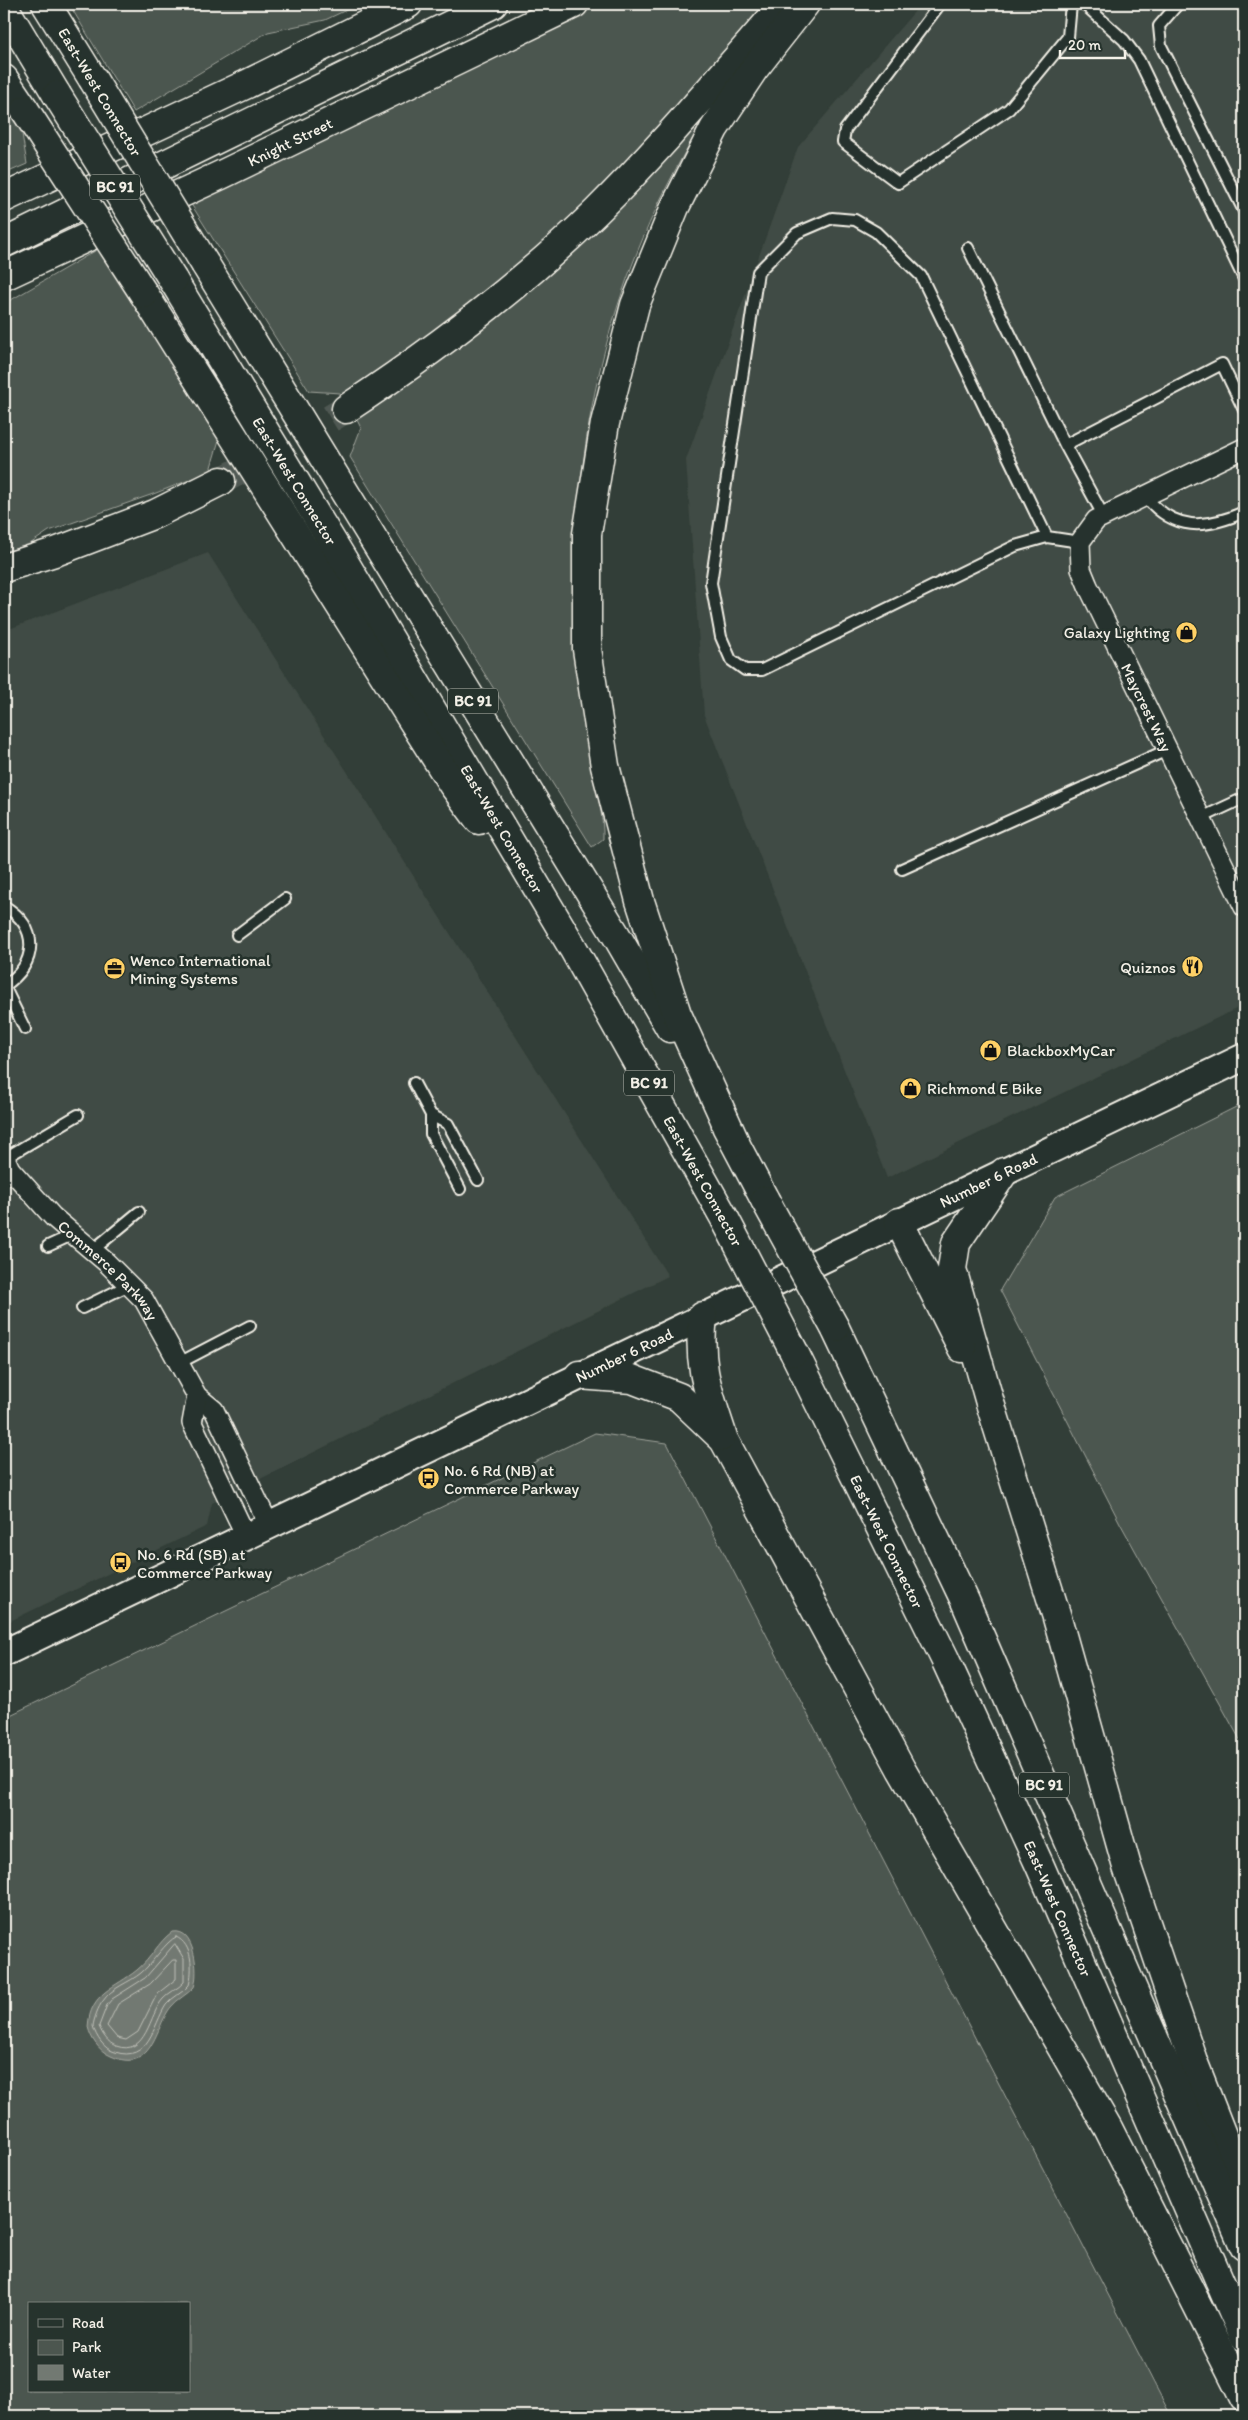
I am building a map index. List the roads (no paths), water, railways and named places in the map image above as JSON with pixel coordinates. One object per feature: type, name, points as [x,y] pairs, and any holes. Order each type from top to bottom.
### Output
[{"type":"highway","name":"East-West Connector","points":[[46,4],[619,940],[735,1142],[835,1328],[965,1601],[1244,2246]]},
{"type":"highway","points":[[4,198],[247,84],[408,4]]},
{"type":"highway","points":[[4,243],[493,4]]},
{"type":"highway","name":"Knight Street","points":[[4,276],[232,169],[574,4]]},
{"type":"highway","points":[[346,409],[397,376],[498,299],[596,212],[682,120],[784,4]]},
{"type":"highway","points":[[735,1142],[677,1014],[640,901],[605,766],[587,650],[587,534],[605,423],[635,305],[675,207],[714,130],[754,69],[804,4]]},
{"type":"highway","name":"East-West Connector","points":[[4,7],[345,563],[573,948],[725,1219],[794,1352],[945,1659],[1040,1866],[1244,2337]]},
{"type":"highway","points":[[4,79],[144,294],[453,785],[573,948]]},
{"type":"highway","points":[[4,568],[58,551],[155,514],[221,481]]},
{"type":"highway","points":[[1004,1172],[956,1244],[952,1269],[990,1403],[1056,1614],[1127,1867],[1193,2061],[1244,2191]]},
{"type":"highway","points":[[898,1222],[990,1403]]},
{"type":"highway","points":[[703,1316],[700,1346],[706,1385],[724,1440],[901,1769],[1108,2128],[1244,2398]]},
{"type":"highway","points":[[579,1375],[632,1379],[679,1397],[724,1440]]},
{"type":"main road","name":"Number 6 Road","points":[[4,1653],[1244,1057]]},
{"type":"street","points":[[1080,542],[1096,520],[1244,448]]},
{"type":"street","name":"Maycrest Way","points":[[1080,542],[1081,569],[1088,586],[1244,907]]},
{"type":"street","name":"Commerce Parkway","points":[[4,1157],[10,1169],[53,1217],[93,1250],[144,1300],[197,1396],[214,1410],[258,1531]]},
{"type":"street","points":[[197,1396],[192,1423],[258,1531]]},
{"type":"lane","points":[[940,4],[846,130],[843,142],[898,183],[1009,109],[1068,37],[1071,4]]},
{"type":"lane","points":[[1084,4],[1124,40],[1139,60],[1244,279]]},
{"type":"lane","points":[[1178,4],[1159,26],[1161,46],[1244,211]]},
{"type":"lane","points":[[1047,537],[921,276],[876,232],[855,220],[832,218],[797,233],[758,272],[711,583],[721,637],[731,660],[745,670],[762,670],[1015,546],[1047,537],[1080,542]]},
{"type":"lane","points":[[968,248],[1065,445],[1104,517]]},
{"type":"lane","points":[[1065,445],[1222,364],[1244,410]]},
{"type":"lane","points":[[1145,496],[1153,506],[1173,520],[1203,526],[1224,522],[1244,512]]},
{"type":"lane","points":[[902,869],[1167,750]]},
{"type":"lane","points":[[1201,818],[1244,798]]},
{"type":"lane","points":[[236,935],[285,899]]},
{"type":"lane","points":[[4,906],[15,912],[24,924],[30,938],[30,952],[25,966],[16,978],[4,986],[25,1029]]},
{"type":"lane","points":[[414,1083],[431,1115],[431,1134],[460,1189]]},
{"type":"lane","points":[[4,1157],[78,1115]]},
{"type":"lane","points":[[431,1115],[448,1124],[478,1180]]},
{"type":"lane","points":[[93,1250],[139,1212]]},
{"type":"lane","points":[[48,1246],[74,1234]]},
{"type":"lane","points":[[82,1308],[129,1285]]},
{"type":"lane","points":[[178,1363],[250,1326]]},
{"type":"water","points":[[172,1932],[180,1933],[186,1937],[194,1952],[196,1972],[194,1987],[171,2007],[151,2046],[144,2054],[136,2059],[125,2060],[107,2054],[96,2044],[88,2027],[93,2006],[105,1992],[142,1966]]},
{"type":"tunnel","points":[[221,481],[289,444],[346,409]]},
{"type":"place","name":"Galaxy Lighting","points":[[1186,632]]},
{"type":"place","name":"Quiznos","points":[[1192,967]]},
{"type":"place","name":"Wenco International Mining Systems","points":[[114,969]]},
{"type":"place","name":"BlackboxMyCar","points":[[991,1050]]},
{"type":"place","name":"Richmond E Bike","points":[[911,1088]]},
{"type":"place","name":"No. 6 Rd (NB) at Commerce Parkway","points":[[428,1479]]},
{"type":"place","name":"No. 6 Rd (SB) at Commerce Parkway","points":[[121,1563]]}]
